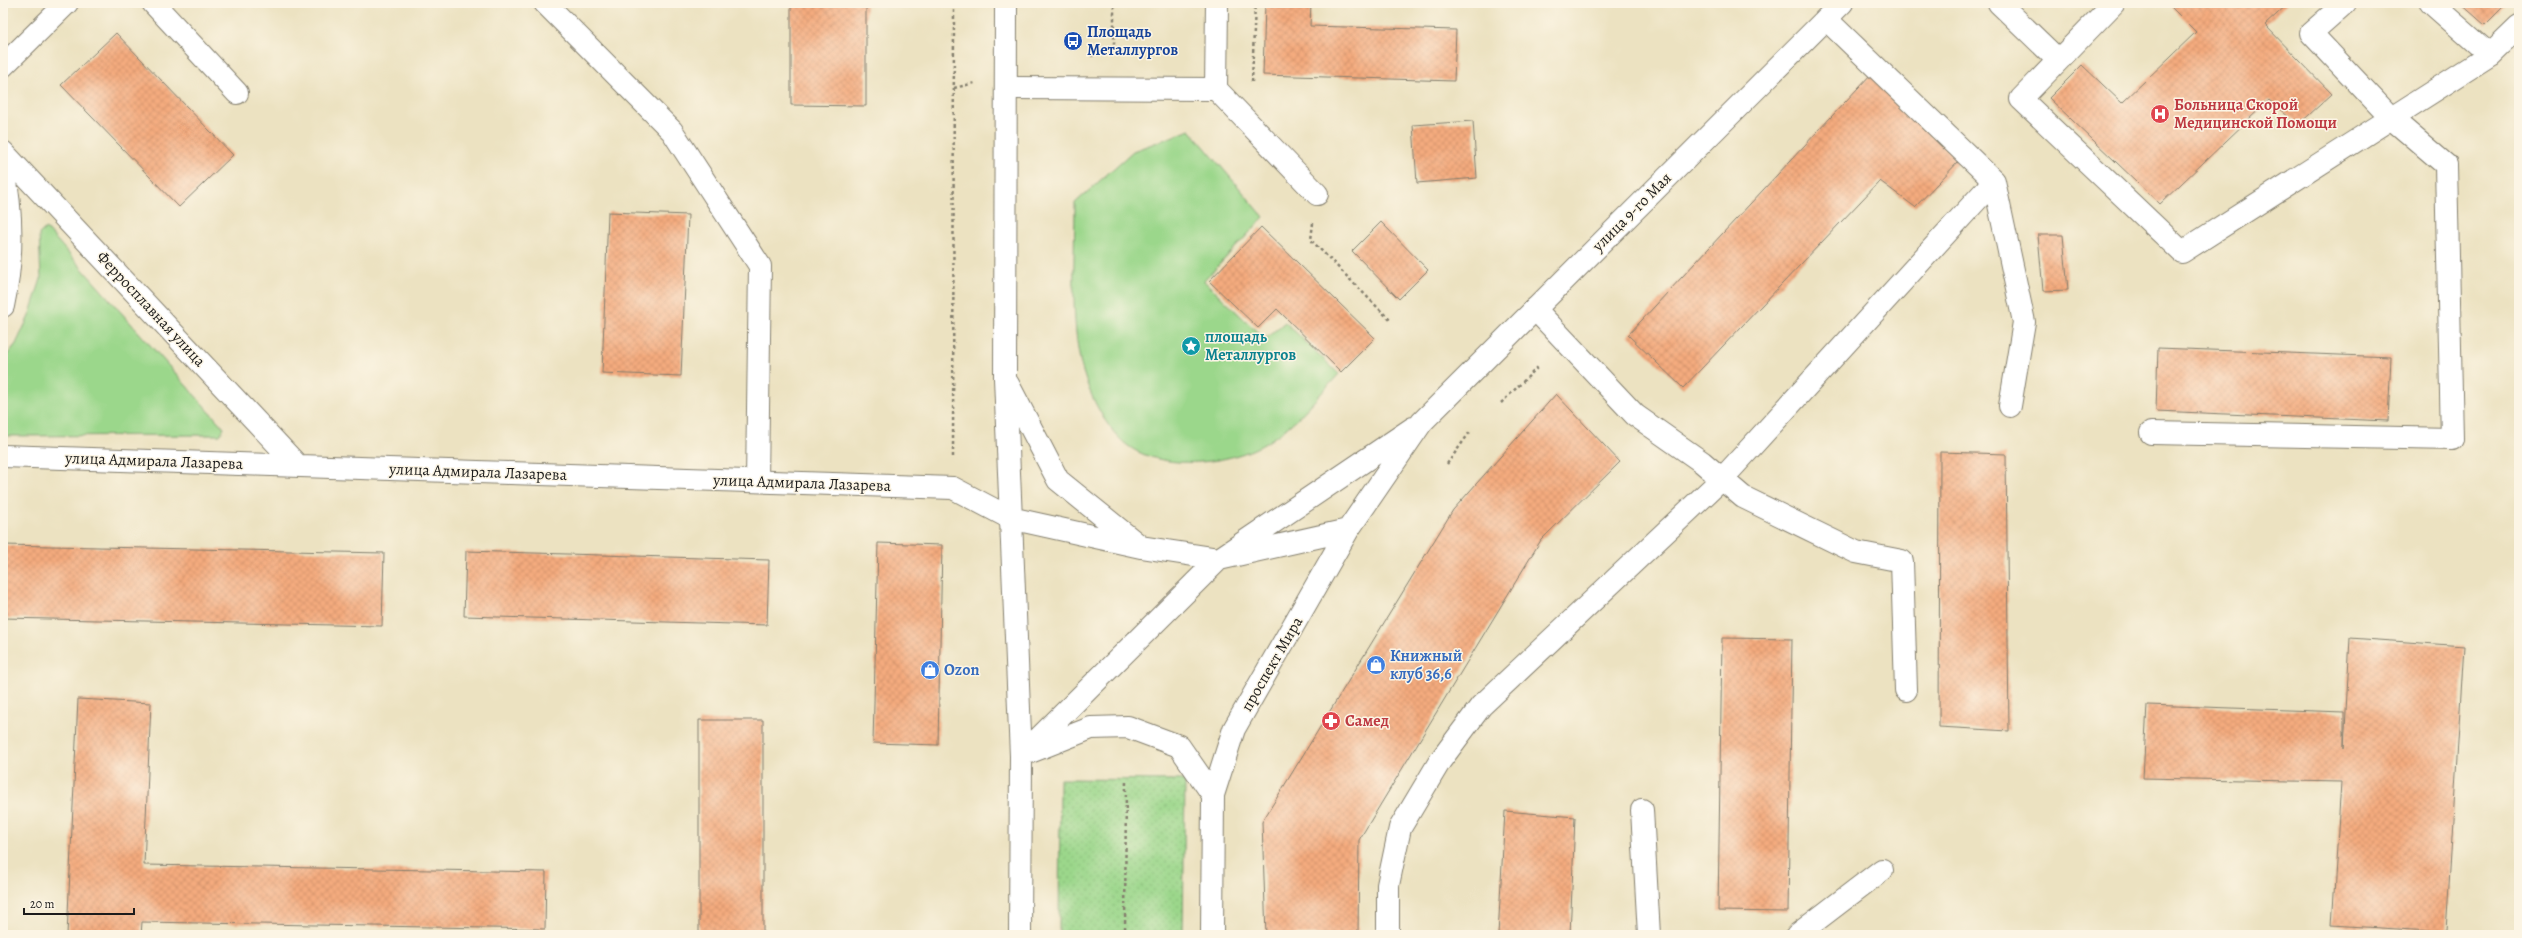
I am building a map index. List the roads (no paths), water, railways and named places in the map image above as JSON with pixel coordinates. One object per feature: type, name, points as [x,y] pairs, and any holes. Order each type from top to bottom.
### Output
[{"type":"main road","points":[[3,66],[67,3]]},
{"type":"main road","points":[[153,3],[237,93]]},
{"type":"main road","points":[[545,3],[672,131],[760,266],[757,481]]},
{"type":"main road","points":[[1006,3],[1007,88],[1005,378],[1021,756],[1020,935]]},
{"type":"main road","points":[[1217,3],[1216,89],[1317,194]]},
{"type":"main road","name":"улица 9-го Мая","points":[[1422,422],[1842,3]]},
{"type":"main road","points":[[1999,3],[2058,60]]},
{"type":"main road","points":[[2114,3],[2021,99],[2182,252],[2490,55],[2519,27]]},
{"type":"main road","points":[[2151,433],[2452,439],[2446,165],[2392,119],[2311,33],[2345,3]]},
{"type":"main road","points":[[2431,3],[2490,55]]},
{"type":"main road","points":[[1826,19],[1994,181],[2024,322],[2010,406]]},
{"type":"main road","points":[[1007,88],[1216,89]]},
{"type":"main road","name":"Ферросплавная улица","points":[[3,152],[298,466]]},
{"type":"main road","points":[[3,166],[12,223],[9,273],[3,306]]},
{"type":"main road","points":[[1388,935],[1388,885],[1400,828],[1440,761],[1481,706],[1722,479],[1994,181]]},
{"type":"main road","points":[[1535,309],[1635,415],[1702,462],[1743,498],[1856,552],[1902,560],[1906,690]]},
{"type":"main road","points":[[1005,378],[1058,480],[1141,547]]},
{"type":"main road","points":[[1021,756],[1219,559],[1422,422]]},
{"type":"main road","name":"проспект Мира","points":[[1212,935],[1213,795],[1234,729],[1348,530],[1422,422]]},
{"type":"main road","name":"улица Адмирала Лазарева","points":[[3,456],[953,488],[1010,518]]},
{"type":"main road","points":[[1010,518],[1141,547],[1219,559],[1348,530]]},
{"type":"main road","points":[[1021,756],[1091,728],[1128,728],[1179,746],[1213,795]]},
{"type":"main road","points":[[1642,810],[1649,935]]},
{"type":"main road","points":[[1796,935],[1882,870]]},
{"type":"place","name":"Площадь Металлургов","points":[[1073,41]]},
{"type":"place","name":"Больница Скорой Медицинской Помощи","points":[[2160,114]]},
{"type":"place","name":"площадь Металлургов","points":[[1191,346]]},
{"type":"place","name":"Книжный клуб 36,6","points":[[1376,665]]},
{"type":"place","name":"Ozon","points":[[930,670]]},
{"type":"place","name":"Самед","points":[[1331,721]]}]
